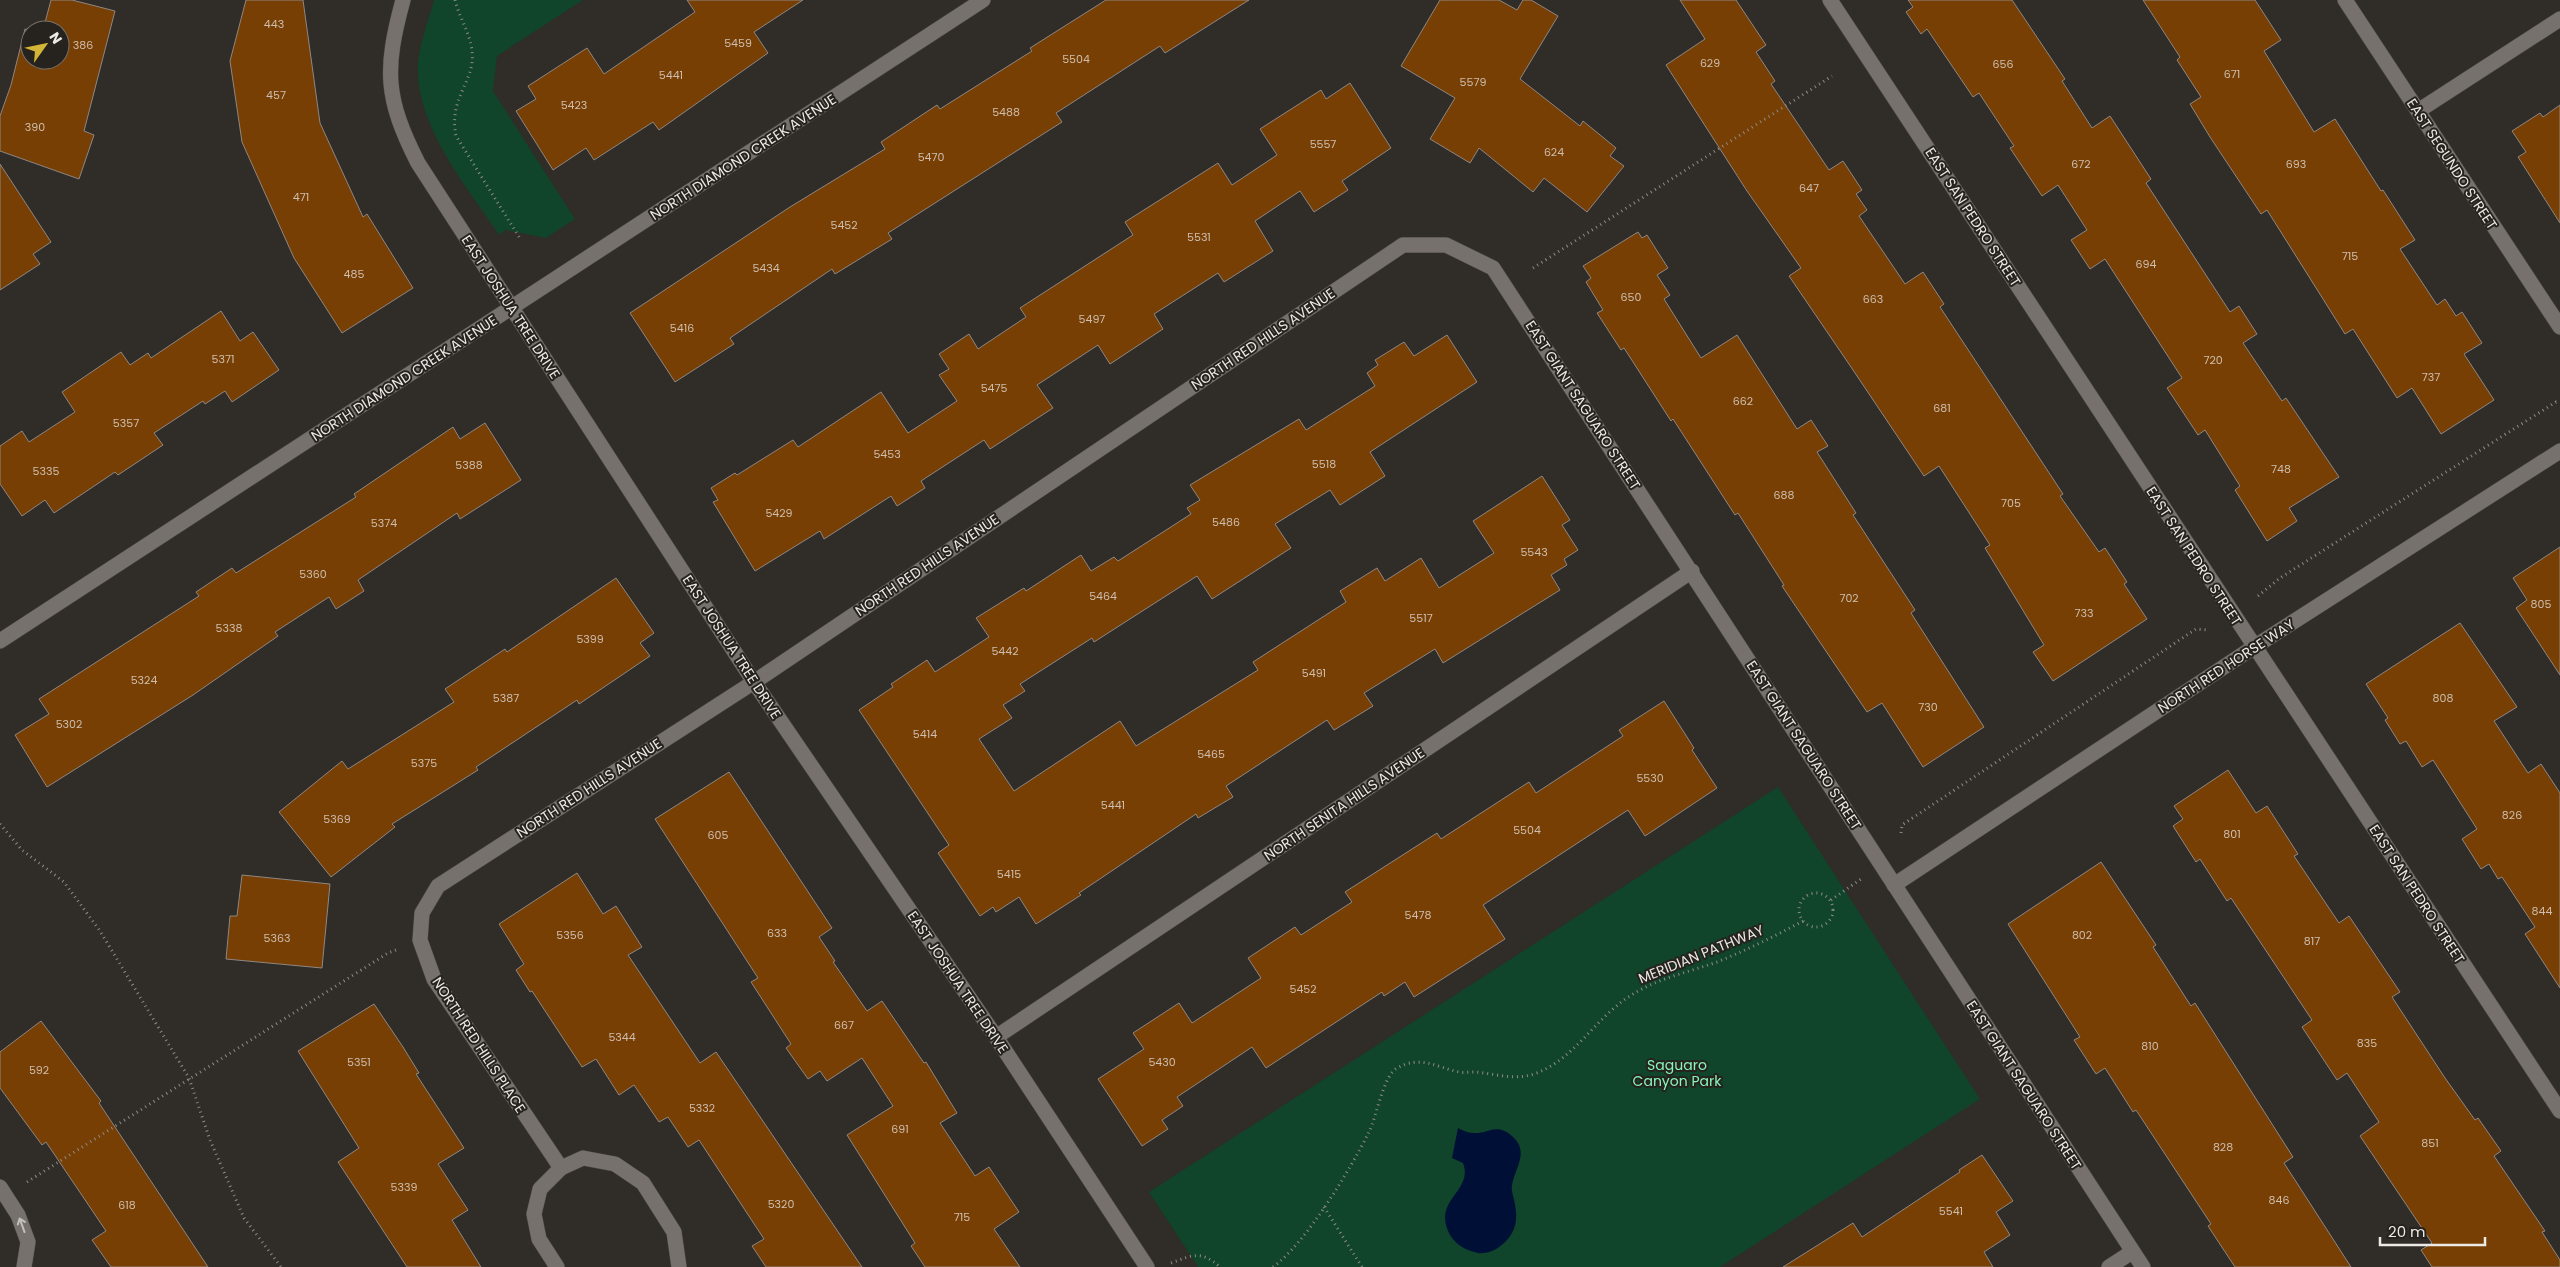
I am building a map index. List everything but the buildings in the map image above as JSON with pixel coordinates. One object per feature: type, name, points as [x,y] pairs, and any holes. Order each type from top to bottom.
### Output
[{"type":"street","name":"EAST JOSHUA TREE DRIVE","points":[[403,0],[395,29],[390,62],[391,94],[402,131],[418,163],[754,682],[996,1037],[1147,1267]]},
{"type":"street","name":"NORTH DIAMOND CREEK AVENUE","points":[[0,641],[983,0]]},
{"type":"street","name":"EAST SAN PEDRO STREET","points":[[1830,0],[2560,1111]]},
{"type":"street","name":"EAST SEGUNDO STREET","points":[[2345,0],[2560,327]]},
{"type":"street","points":[[2418,111],[2560,19]]},
{"type":"street","name":"EAST GIANT SAGUARO STREET","points":[[1446,244],[1493,268],[1692,571],[2143,1267]]},
{"type":"street","name":"NORTH RED HILLS AVENUE","points":[[422,913],[438,886],[754,682],[1403,245],[1446,244]]},
{"type":"street","name":"NORTH RED HORSE WAY","points":[[1894,885],[2254,647],[2560,451]]},
{"type":"street","name":"NORTH SENITA HILLS AVENUE","points":[[996,1037],[1692,571]]},
{"type":"street","name":"NORTH RED HILLS PLACE","points":[[422,913],[420,940],[434,978],[561,1168]]},
{"type":"street","points":[[557,1267],[539,1239],[534,1214],[540,1189],[561,1168],[584,1158],[615,1164],[643,1183],[674,1232],[679,1267]]},
{"type":"street","points":[[0,1187],[18,1215],[28,1242],[24,1267]]},
{"type":"street","points":[[2109,1267],[2132,1252]]},
{"type":"path","points":[[455,0],[472,52],[471,68],[456,102],[452,120],[456,136],[521,240]]},
{"type":"path","points":[[1534,268],[1832,76]]},
{"type":"path","points":[[2258,596],[2280,578],[2556,402],[2560,403]]},
{"type":"path","points":[[1901,832],[1902,826],[2196,629],[2207,630]]},
{"type":"path","points":[[0,824],[22,850],[64,882],[100,931],[189,1078],[210,1140],[244,1218],[281,1267]]},
{"type":"path","points":[[1831,900],[1863,878]]},
{"type":"path","points":[[1817,892],[1831,900],[1833,907],[1828,922],[1820,927],[1809,926],[1798,913],[1800,903],[1808,894],[1817,892]]},
{"type":"path","name":"MERIDIAN PATHWAY","points":[[1272,1267],[1285,1258],[1324,1207],[1369,1132],[1380,1104],[1385,1081],[1396,1069],[1414,1062],[1430,1062],[1461,1072],[1479,1072],[1500,1077],[1532,1075],[1557,1064],[1618,1004],[1633,994],[1682,972],[1745,950],[1803,921]]},
{"type":"path","points":[[21,1186],[388,952],[399,949]]},
{"type":"path","points":[[1324,1207],[1362,1267]]},
{"type":"path","points":[[1169,1264],[1195,1254],[1209,1258],[1220,1267]]},
{"type":"green space","points":[[434,0],[583,0],[497,56],[493,91],[575,219],[546,238],[505,230],[499,235],[448,159],[437,139],[421,97],[418,75],[421,47]]},
{"type":"green space","name":"Saguaro Canyon Park","points":[[1778,787],[1980,1099],[1720,1267],[1198,1267],[1149,1192]]},
{"type":"water","points":[[1458,1128],[1473,1133],[1501,1130],[1512,1136],[1520,1148],[1520,1160],[1512,1187],[1516,1214],[1515,1226],[1505,1242],[1495,1250],[1486,1253],[1474,1252],[1459,1245],[1450,1235],[1446,1223],[1446,1213],[1449,1204],[1463,1182],[1465,1173],[1463,1163],[1452,1158]]}]
